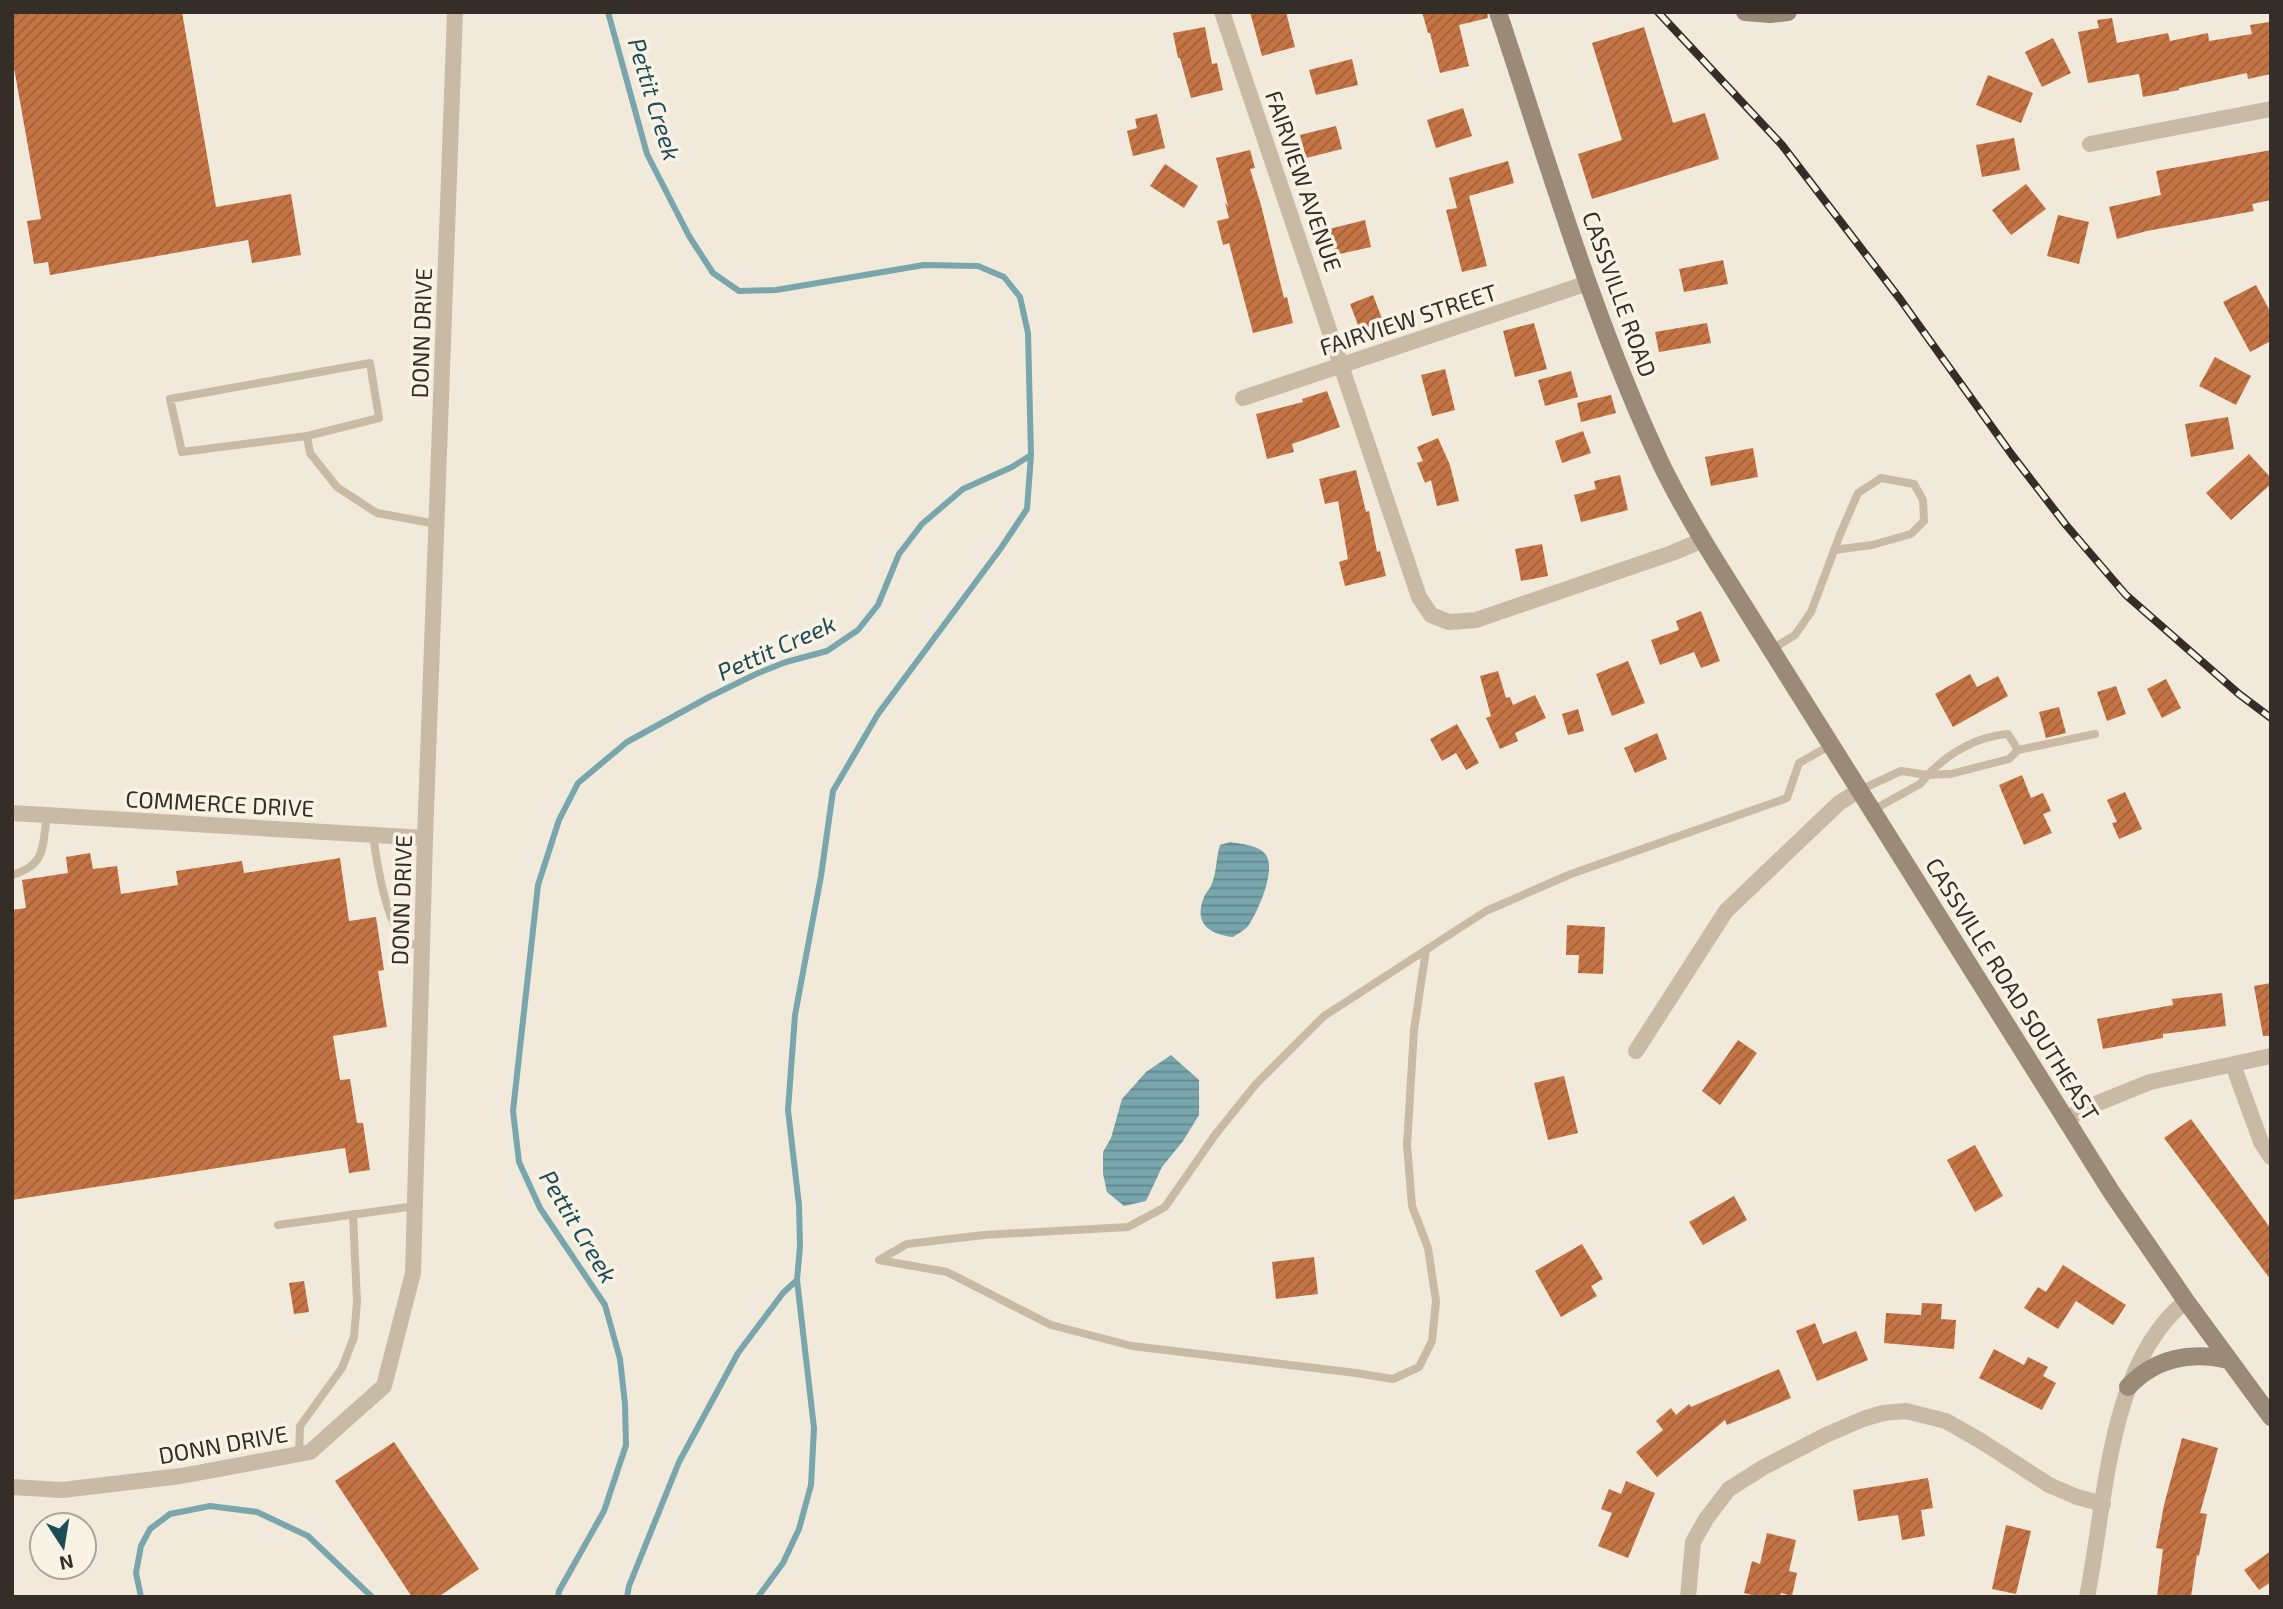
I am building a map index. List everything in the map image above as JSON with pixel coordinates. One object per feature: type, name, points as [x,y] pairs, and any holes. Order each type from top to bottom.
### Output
[{"type":"main road","name":"CASSVILLE ROAD","points":[[1498,12],[1588,283],[1649,437],[1664,470],[1727,579]]},
{"type":"main road","points":[[1745,12],[1770,15],[1788,12]]},
{"type":"main road","name":"CASSVILLE ROAD SOUTHEAST","points":[[1727,579],[2065,1120],[2186,1301],[2271,1417]]},
{"type":"main road","points":[[2128,1387],[2152,1368],[2177,1358],[2200,1356],[2228,1360]]},
{"type":"street","name":"DONN DRIVE","points":[[12,1487],[62,1490],[181,1476],[310,1452],[384,1387],[413,1273],[425,838],[455,12]]},
{"type":"street","name":"FAIRVIEW AVENUE","points":[[1222,12],[1394,525],[1419,597],[1431,615],[1449,622],[1476,620],[1703,540]]},
{"type":"street","points":[[2090,144],[2271,109]]},
{"type":"street","name":"FAIRVIEW STREET","points":[[1242,398],[1588,283]]},
{"type":"street","points":[[1636,1051],[1726,911],[1839,803],[1860,790]]},
{"type":"street","name":"COMMERCE DRIVE","points":[[12,813],[425,838]]},
{"type":"street","points":[[2065,1120],[2088,1107],[2150,1082],[2271,1056]]},
{"type":"street","points":[[2233,1065],[2261,1142],[2271,1157]]},
{"type":"street","points":[[2087,1597],[2116,1432],[2128,1387],[2163,1324],[2186,1301]]},
{"type":"street","points":[[1688,1597],[1693,1542],[1706,1519],[1729,1489],[1764,1467],[1826,1435],[1883,1413],[1906,1411],[1946,1421],[2049,1485],[2103,1504]]},
{"type":"lane","points":[[370,363],[380,418],[307,436],[182,452],[170,399],[370,363]]},
{"type":"lane","points":[[307,436],[310,453],[337,487],[377,513],[437,524]]},
{"type":"lane","points":[[1772,649],[1796,635],[1811,612],[1834,550],[1858,493],[1881,478],[1914,484],[1923,500],[1924,521],[1911,534],[1872,545],[1834,550]]},
{"type":"lane","points":[[1873,810],[1920,783],[1940,761],[1988,735],[2008,734],[2018,750]]},
{"type":"lane","points":[[1860,790],[1901,771],[1928,775],[1951,774],[2009,759],[2018,750],[2095,734]]},
{"type":"lane","points":[[1426,950],[1414,1031],[1407,1145],[1412,1206],[1428,1248],[1436,1301],[1432,1341],[1419,1367],[1393,1379],[1132,1346],[1051,1325],[947,1272],[879,1261],[907,1244],[984,1235],[1128,1227],[1165,1207],[1215,1135],[1256,1084],[1324,1016],[1486,911],[1572,874],[1787,798],[1799,764],[1831,745]]},
{"type":"lane","points":[[12,875],[26,871],[39,860],[47,815]]},
{"type":"lane","points":[[373,835],[382,884],[394,923],[402,937],[410,944],[423,943]]},
{"type":"lane","points":[[278,1225],[415,1206]]},
{"type":"lane","points":[[299,1454],[300,1426],[342,1368],[354,1337],[357,1302],[354,1214]]},
{"type":"water","points":[[1230,842],[1259,849],[1269,862],[1268,879],[1254,917],[1247,927],[1233,937],[1211,930],[1202,921],[1201,914],[1204,897],[1214,878],[1220,845]]},
{"type":"water","points":[[1171,1055],[1199,1080],[1199,1115],[1162,1167],[1146,1201],[1124,1206],[1107,1192],[1103,1174],[1103,1152],[1111,1138],[1122,1099],[1146,1072]]},
{"type":"building","points":[[12,12],[182,12],[216,207],[291,194],[301,255],[252,263],[248,240],[50,275],[48,262],[34,264],[27,221],[41,219],[12,57]]},
{"type":"building","points":[[1250,12],[1286,12],[1295,47],[1262,56]]},
{"type":"building","points":[[1422,12],[1487,12],[1488,18],[1459,25],[1469,66],[1440,73]]},
{"type":"building","points":[[2112,18],[2117,43],[2168,33],[2170,41],[2208,33],[2209,41],[2252,34],[2250,25],[2269,22],[2271,74],[2248,79],[2247,73],[2143,97],[2139,74],[2088,83],[2078,32],[2099,28],[2097,20]]},
{"type":"building","points":[[1205,27],[1212,64],[1217,63],[1223,90],[1191,98],[1173,33]]},
{"type":"building","points":[[1644,27],[1673,123],[1705,113],[1719,159],[1592,199],[1578,154],[1622,140],[1592,43]]},
{"type":"building","points":[[2053,38],[2071,73],[2042,87],[2025,52]]},
{"type":"building","points":[[1352,59],[1358,85],[1316,95],[1309,70]]},
{"type":"building","points":[[1988,75],[2033,93],[2021,123],[1976,105]]},
{"type":"building","points":[[1463,108],[1472,136],[1436,148],[1427,120]]},
{"type":"building","points":[[1157,114],[1165,148],[1133,156],[1127,131],[1137,128],[1135,119]]},
{"type":"building","points":[[1336,126],[1342,149],[1306,158],[1300,135]]},
{"type":"building","points":[[2014,138],[2020,170],[1982,177],[1976,145]]},
{"type":"building","points":[[1250,150],[1255,168],[1250,169],[1293,323],[1253,333],[1229,243],[1223,245],[1217,221],[1229,218],[1216,158]]},
{"type":"building","points":[[2271,150],[2271,200],[2252,204],[2254,211],[2117,239],[2109,207],[2161,195],[2156,171]]},
{"type":"building","points":[[1508,161],[1514,183],[1469,196],[1487,266],[1462,272],[1446,210],[1457,208],[1449,178]]},
{"type":"building","points":[[1165,164],[1198,186],[1184,208],[1150,186]]},
{"type":"building","points":[[2026,184],[2046,209],[2011,235],[1992,210]]},
{"type":"building","points":[[2058,215],[2089,222],[2079,264],[2047,256]]},
{"type":"building","points":[[1365,220],[1371,247],[1335,255],[1329,229]]},
{"type":"building","points":[[1723,260],[1728,284],[1684,292],[1679,269]]},
{"type":"building","points":[[2256,285],[2271,313],[2271,341],[2250,352],[2223,302]]},
{"type":"building","points":[[1373,295],[1386,329],[1363,338],[1350,304]]},
{"type":"building","points":[[1534,323],[1547,369],[1515,377],[1503,331]]},
{"type":"building","points":[[1707,323],[1711,343],[1659,352],[1655,332]]},
{"type":"building","points":[[2215,357],[2251,376],[2236,405],[2199,386]]},
{"type":"building","points":[[1445,369],[1455,410],[1432,416],[1421,375]]},
{"type":"building","points":[[1571,371],[1578,397],[1545,406],[1538,380]]},
{"type":"building","points":[[1327,391],[1340,427],[1292,444],[1294,452],[1267,459],[1256,414],[1303,402],[1302,399]]},
{"type":"building","points":[[1611,395],[1616,413],[1581,422],[1577,403]]},
{"type":"building","points":[[2228,417],[2234,449],[2191,457],[2185,424]]},
{"type":"building","points":[[1583,431],[1591,453],[1562,463],[1555,441]]},
{"type":"building","points":[[1438,438],[1450,465],[1459,501],[1437,506],[1431,480],[1425,483],[1417,463],[1423,461],[1417,447]]},
{"type":"building","points":[[1753,448],[1758,477],[1711,486],[1705,457]]},
{"type":"building","points":[[2249,454],[2271,478],[2271,484],[2231,520],[2206,493]]},
{"type":"building","points":[[1356,470],[1366,512],[1369,511],[1377,552],[1380,551],[1386,576],[1345,586],[1339,562],[1348,559],[1338,501],[1325,504],[1319,479]]},
{"type":"building","points":[[1620,475],[1628,510],[1581,522],[1574,495],[1596,489],[1594,481]]},
{"type":"building","points":[[1542,544],[1548,576],[1521,581],[1515,549]]},
{"type":"building","points":[[1701,611],[1720,661],[1701,668],[1694,652],[1660,665],[1651,640],[1679,630],[1676,621]]},
{"type":"building","points":[[1628,661],[1645,703],[1612,716],[1596,674]]},
{"type":"building","points":[[1498,671],[1506,698],[1510,697],[1513,705],[1535,695],[1546,718],[1515,733],[1518,741],[1500,749],[1486,718],[1491,716],[1480,676]]},
{"type":"building","points":[[1970,674],[1977,687],[1998,676],[2008,696],[1953,727],[1935,694]]},
{"type":"building","points":[[2166,679],[2181,708],[2162,718],[2147,689]]},
{"type":"building","points":[[2116,686],[2126,714],[2107,721],[2097,692]]},
{"type":"building","points":[[2059,707],[2066,733],[2046,738],[2039,712]]},
{"type":"building","points":[[1578,709],[1584,731],[1568,735],[1562,714]]},
{"type":"building","points":[[1457,724],[1479,763],[1466,770],[1456,753],[1442,761],[1430,739]]},
{"type":"building","points":[[1657,733],[1667,759],[1635,773],[1624,748]]},
{"type":"building","points":[[2022,775],[2031,798],[2043,793],[2051,811],[2043,814],[2052,833],[2024,845],[1999,785]]},
{"type":"building","points":[[2125,792],[2142,829],[2119,839],[2112,823],[2117,822],[2107,800]]},
{"type":"building","points":[[90,853],[93,869],[117,866],[121,894],[178,885],[176,871],[242,861],[244,873],[340,858],[349,921],[376,917],[384,970],[378,971],[387,1027],[333,1036],[340,1080],[350,1079],[357,1123],[363,1123],[370,1170],[349,1173],[345,1148],[12,1200],[12,910],[26,908],[22,880],[68,873],[66,857]]},
{"type":"building","points":[[1567,925],[1605,927],[1603,974],[1578,973],[1579,955],[1566,955]]},
{"type":"building","points":[[2271,983],[2271,1036],[2263,1036],[2254,986]]},
{"type":"building","points":[[2222,993],[2226,1026],[2163,1034],[2163,1038],[2103,1049],[2097,1019],[2173,1005],[2172,999]]},
{"type":"building","points":[[1738,1040],[1757,1053],[1720,1105],[1702,1091]]},
{"type":"building","points":[[1564,1076],[1578,1133],[1548,1140],[1534,1083]]},
{"type":"building","points":[[2191,1119],[2271,1229],[2271,1280],[2164,1138]]},
{"type":"building","points":[[1975,1145],[2003,1196],[1975,1212],[1947,1160]]},
{"type":"building","points":[[1734,1196],[1747,1220],[1703,1245],[1689,1222]]},
{"type":"building","points":[[1582,1244],[1603,1279],[1591,1286],[1597,1296],[1561,1317],[1535,1271]]},
{"type":"building","points":[[1314,1257],[1318,1294],[1276,1299],[1272,1262]]},
{"type":"building","points":[[2063,1265],[2126,1305],[2113,1325],[2076,1301],[2058,1329],[2024,1308],[2038,1287],[2046,1292]]},
{"type":"building","points":[[304,1281],[309,1312],[294,1314],[289,1283]]},
{"type":"building","points":[[1922,1303],[1942,1304],[1941,1319],[1956,1320],[1954,1349],[1884,1343],[1886,1313],[1921,1315]]},
{"type":"building","points":[[1815,1323],[1823,1344],[1856,1331],[1868,1360],[1817,1381],[1796,1331]]},
{"type":"building","points":[[1994,1349],[2024,1365],[2028,1357],[2048,1367],[2043,1376],[2056,1383],[2042,1410],[1979,1378]]},
{"type":"building","points":[[1779,1369],[1791,1398],[1727,1425],[1725,1420],[1657,1477],[1636,1452],[1663,1430],[1656,1421],[1671,1408],[1676,1415],[1689,1404],[1691,1407]]},
{"type":"building","points":[[2182,1438],[2218,1448],[2200,1513],[2207,1514],[2191,1597],[2157,1597],[2163,1549],[2156,1548],[2164,1505]]},
{"type":"building","points":[[394,1442],[479,1569],[438,1597],[412,1597],[335,1481]]},
{"type":"building","points":[[1928,1478],[1933,1508],[1921,1510],[1925,1536],[1902,1540],[1898,1515],[1858,1521],[1853,1490]]},
{"type":"building","points":[[1626,1481],[1655,1493],[1628,1558],[1598,1546],[1612,1513],[1601,1509],[1609,1489],[1621,1494]]},
{"type":"building","points":[[2006,1525],[2031,1531],[2016,1594],[1992,1589]]},
{"type":"building","points":[[1767,1533],[1796,1540],[1789,1571],[1797,1573],[1792,1596],[1781,1593],[1780,1597],[1760,1597],[1744,1593],[1752,1561],[1760,1564]]},
{"type":"building","points":[[2271,1551],[2271,1582],[2259,1590],[2244,1570]]},
{"type":"waterway","points":[[608,12],[647,154],[689,236],[713,273],[739,291],[776,290],[924,265],[978,266],[1004,277],[1020,297],[1028,333],[1031,455],[1027,509],[878,714],[833,791],[821,876],[795,1015],[788,1110],[799,1205],[797,1280],[814,1428],[811,1485],[799,1529],[783,1563],[758,1597]]},
{"type":"waterway","name":"Pettit Creek","points":[[558,1597],[604,1511],[626,1445],[620,1359],[605,1305],[540,1208],[519,1162],[513,1111],[538,885],[559,820],[578,783],[627,742],[756,674],[786,662],[827,651],[858,630],[878,605],[899,554],[922,524],[963,489],[1012,467],[1031,455]]},
{"type":"waterway","points":[[627,1597],[679,1462],[738,1353],[783,1293],[797,1280]]},
{"type":"waterway","points":[[141,1597],[136,1573],[141,1546],[150,1529],[170,1514],[210,1506],[257,1512],[308,1536],[372,1597]]},
{"type":"railway","points":[[1658,12],[1782,145],[1900,299],[2012,455],[2066,525],[2126,595],[2239,694],[2271,718]]}]
